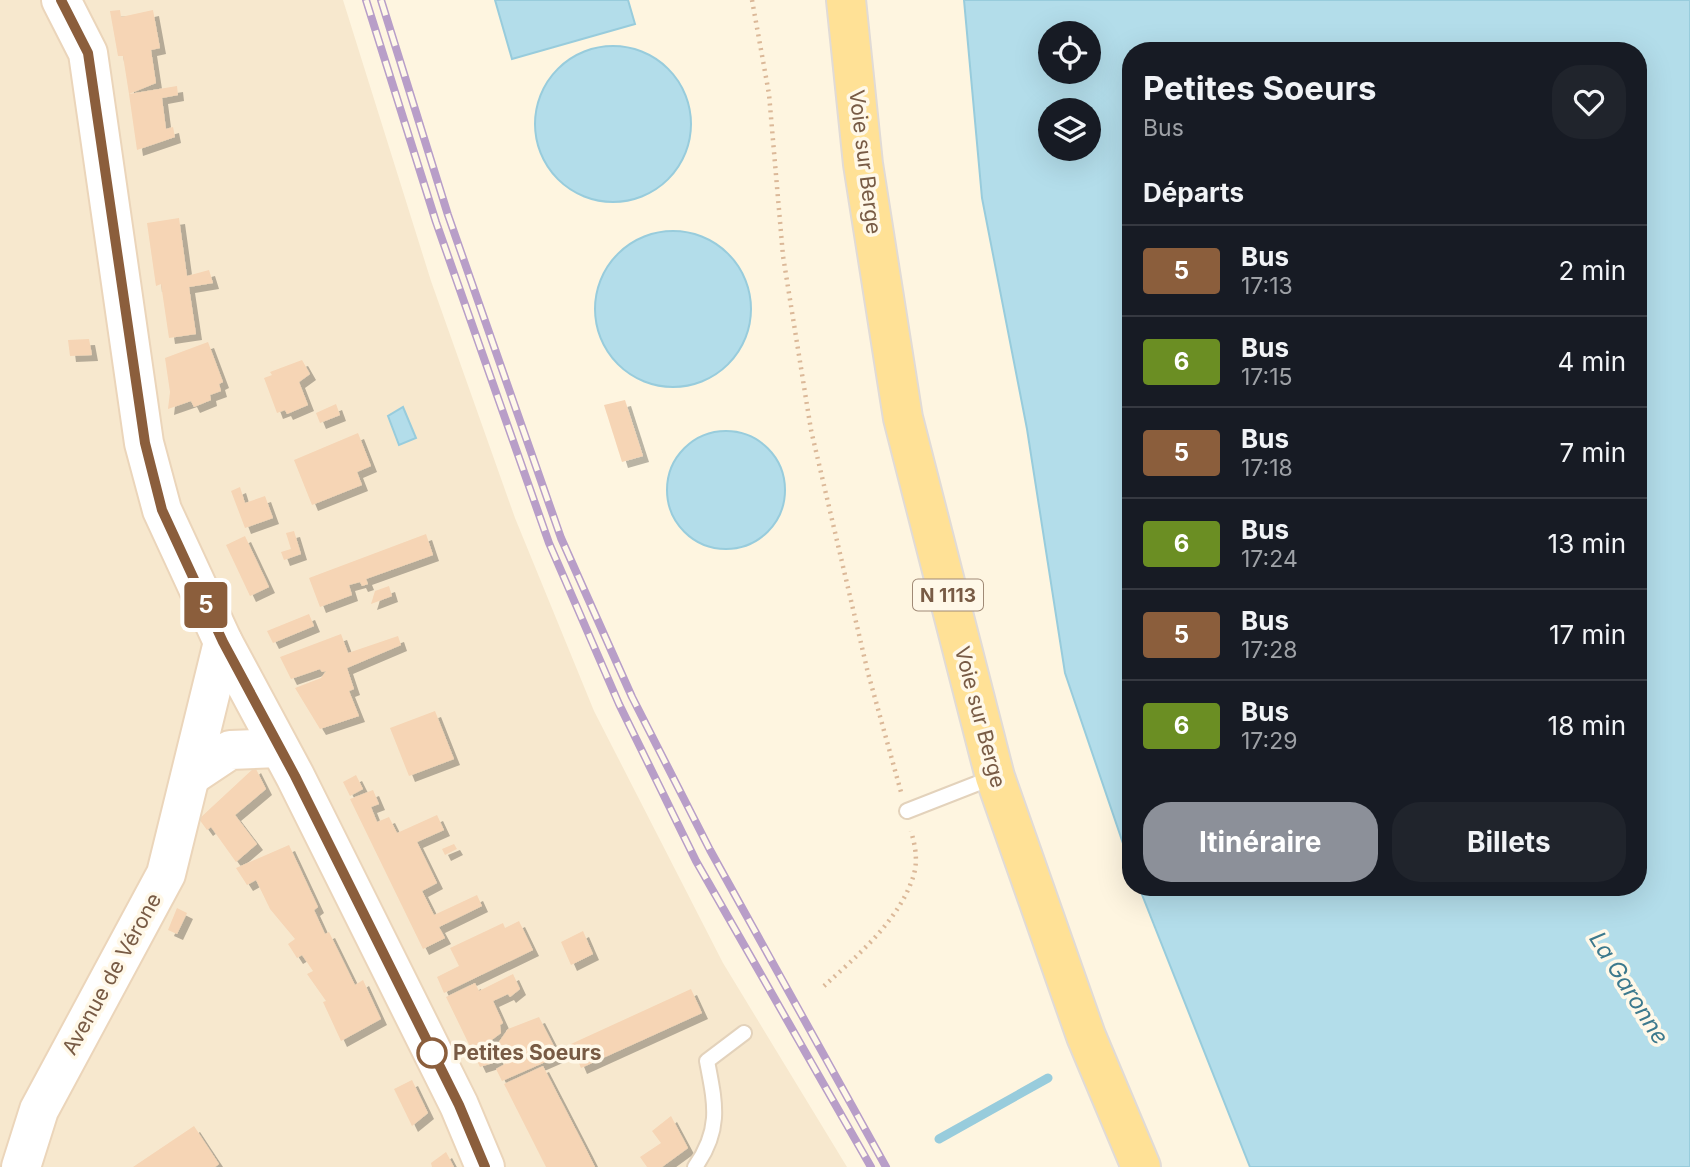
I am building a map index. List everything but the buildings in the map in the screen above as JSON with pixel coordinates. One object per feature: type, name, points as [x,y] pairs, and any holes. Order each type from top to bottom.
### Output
[{"type":"main road","points":[[61,0],[88,53]]},
{"type":"main road","points":[[75,0],[88,53],[149,462],[162,510],[223,642],[467,1121],[495,1167]]},
{"type":"main road","name":"Voie sur Berge","points":[[846,0],[863,164],[903,418],[995,777],[1086,1036],[1141,1167]]},
{"type":"main road","name":"Avenue de Vérone","points":[[21,1167],[39,1110],[166,874],[223,642]]},
{"type":"main road","points":[[230,750],[253,697]]},
{"type":"main road","points":[[191,776],[230,750],[279,748]]},
{"type":"main road","points":[[467,1121],[485,1167]]},
{"type":"lane","points":[[906,811],[995,777]]},
{"type":"lane","points":[[695,1167],[705,1153],[716,1110],[707,1061],[744,1033]]},
{"type":"path","points":[[752,0],[768,94],[783,256],[811,430],[868,673],[916,852],[915,873],[909,886],[872,941],[824,986]]},
{"type":"shaded area","points":[[0,0],[343,0],[431,281],[515,518],[594,711],[723,963],[847,1167],[0,1167]]},
{"type":"water","points":[[495,0],[628,0],[635,24],[512,59]]},
{"type":"water","name":"La Garonne","points":[[964,0],[1690,0],[1690,1167],[1250,1167],[1143,896],[1647,896],[1647,42],[1122,42],[1122,840],[1065,673],[1027,429],[982,198]]},
{"type":"water","points":[[613,46],[643,52],[668,69],[685,94],[691,124],[685,154],[668,179],[643,196],[613,202],[583,196],[558,179],[541,154],[535,124],[541,94],[558,69],[583,52]]},
{"type":"water","points":[[673,231],[703,237],[728,254],[745,279],[751,309],[745,339],[728,364],[703,381],[673,387],[643,381],[618,364],[601,339],[595,309],[601,279],[618,254],[643,237]]},
{"type":"water","points":[[403,407],[416,438],[399,445],[388,416]]},
{"type":"water","points":[[726,431],[749,435],[768,448],[781,467],[785,490],[781,513],[768,532],[749,545],[726,549],[703,545],[684,532],[671,513],[667,490],[671,467],[684,448],[703,435]]},
{"type":"waterway","points":[[939,1139],[1048,1078]]},
{"type":"railway","points":[[366,0],[436,222],[549,543],[619,704],[696,861],[871,1167]]},
{"type":"railway","points":[[381,0],[448,215],[561,538],[632,697],[710,850],[886,1167]]},
{"type":"bus line","name":"5","points":[[61,0],[88,53],[145,443],[162,510],[223,642],[295,776],[467,1121],[485,1167]]},
{"type":"place","name":"Petites Soeurs","points":[[432,1053]]}]
